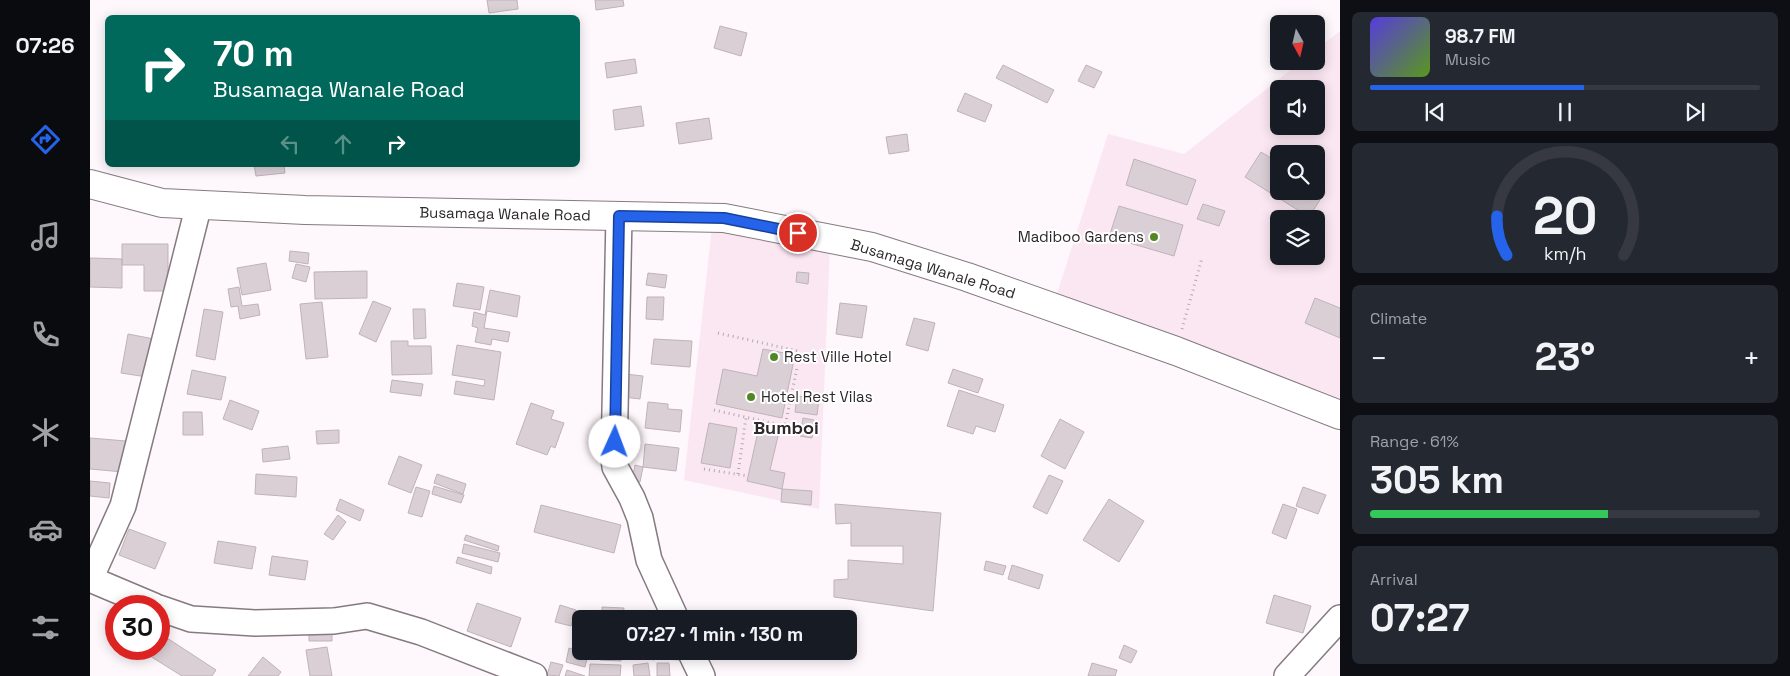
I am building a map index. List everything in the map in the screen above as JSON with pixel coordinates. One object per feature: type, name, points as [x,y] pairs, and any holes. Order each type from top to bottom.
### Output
[{"type":"street","name":"Busamaga Wanale Road","points":[[90,184],[162,203],[305,210],[724,218],[872,247],[967,277],[1176,351],[1340,415]]},
{"type":"street","points":[[128,595],[90,579],[123,506],[199,204]]},
{"type":"street","points":[[619,216],[615,467],[632,498],[640,518],[649,560],[672,610]]},
{"type":"street","points":[[170,612],[191,619],[255,623],[334,621],[367,616],[421,632],[534,676]]},
{"type":"street","points":[[1287,676],[1340,618]]},
{"type":"street","points":[[694,660],[702,676]]},
{"type":"path","points":[[1176,351],[1202,258]]},
{"type":"path","points":[[718,333],[798,351]]},
{"type":"path","points":[[714,410],[785,426],[797,368]]},
{"type":"path","points":[[738,474],[746,417]]},
{"type":"path","points":[[704,468],[748,476]]},
{"type":"shaded area","points":[[1340,31],[1340,402],[1056,297],[1108,134],[1184,154],[1270,86],[1270,135],[1325,135],[1325,80],[1278,80],[1291,70],[1325,70],[1325,43]]},
{"type":"shaded area","points":[[712,227],[830,247],[819,509],[684,480]]},
{"type":"building","points":[[487,0],[517,0],[518,9],[489,13]]},
{"type":"building","points":[[595,0],[623,0],[624,6],[596,10]]},
{"type":"building","points":[[720,26],[747,33],[741,56],[714,48]]},
{"type":"building","points":[[635,59],[637,73],[607,78],[605,63]]},
{"type":"building","points":[[1003,65],[1054,90],[1047,103],[996,78]]},
{"type":"building","points":[[1086,65],[1102,72],[1094,88],[1078,81]]},
{"type":"building","points":[[965,93],[992,105],[985,122],[957,111]]},
{"type":"building","points":[[641,106],[644,126],[615,130],[613,110]]},
{"type":"building","points":[[709,118],[712,139],[679,144],[676,123]]},
{"type":"building","points":[[907,134],[909,151],[889,154],[886,137]]},
{"type":"building","points":[[1261,152],[1270,158],[1270,193],[1245,177]]},
{"type":"building","points":[[1134,159],[1196,180],[1187,205],[1126,185]]},
{"type":"building","points":[[254,167],[284,167],[285,173],[256,176]]},
{"type":"building","points":[[1282,200],[1320,200],[1313,210],[1298,210]]},
{"type":"building","points":[[1203,204],[1225,211],[1219,226],[1197,219]]},
{"type":"building","points":[[1119,206],[1183,225],[1174,256],[1109,237]]},
{"type":"building","points":[[122,244],[168,244],[168,291],[144,291],[144,265],[122,265]]},
{"type":"building","points":[[290,251],[309,253],[308,264],[289,261]]},
{"type":"building","points":[[90,258],[122,259],[122,288],[90,287]]},
{"type":"building","points":[[266,263],[271,290],[242,295],[237,268]]},
{"type":"building","points":[[296,264],[310,267],[306,282],[292,278]]},
{"type":"building","points":[[367,271],[367,298],[315,299],[314,272]]},
{"type":"building","points":[[797,272],[809,273],[808,284],[796,282]]},
{"type":"building","points":[[648,273],[667,275],[665,288],[646,285]]},
{"type":"building","points":[[457,283],[484,287],[480,310],[453,306]]},
{"type":"building","points":[[239,287],[242,306],[258,304],[260,315],[240,319],[238,306],[231,307],[228,289]]},
{"type":"building","points":[[490,290],[520,296],[517,317],[487,311],[484,328],[510,332],[508,342],[492,339],[491,345],[475,342],[478,328],[472,326],[474,312],[485,315]]},
{"type":"building","points":[[647,297],[664,297],[663,320],[646,319]]},
{"type":"building","points":[[1315,298],[1340,308],[1340,338],[1305,323]]},
{"type":"building","points":[[373,301],[391,308],[376,342],[359,334]]},
{"type":"building","points":[[322,302],[328,357],[306,359],[300,304]]},
{"type":"building","points":[[840,303],[867,306],[862,338],[836,334]]},
{"type":"building","points":[[204,309],[223,312],[215,360],[196,356]]},
{"type":"building","points":[[413,309],[425,309],[426,338],[414,339]]},
{"type":"building","points":[[914,318],[935,323],[928,351],[906,345]]},
{"type":"building","points":[[128,334],[154,339],[147,377],[121,373]]},
{"type":"building","points":[[654,339],[692,341],[690,367],[651,364]]},
{"type":"building","points":[[391,341],[408,341],[408,346],[431,346],[432,374],[392,375]]},
{"type":"building","points":[[457,345],[501,352],[494,400],[454,394],[456,381],[484,386],[485,380],[452,375]]},
{"type":"building","points":[[763,349],[795,355],[782,418],[716,404],[723,369],[757,376]]},
{"type":"building","points":[[953,369],[983,379],[978,393],[948,383]]},
{"type":"building","points":[[192,370],[226,377],[221,400],[187,394]]},
{"type":"building","points":[[625,374],[643,376],[640,399],[623,397]]},
{"type":"building","points":[[392,380],[423,384],[421,396],[390,392]]},
{"type":"building","points":[[959,390],[1004,405],[995,432],[976,426],[973,434],[947,426]]},
{"type":"building","points":[[797,396],[819,399],[817,415],[795,412]]},
{"type":"building","points":[[230,400],[259,411],[252,430],[223,419]]},
{"type":"building","points":[[648,402],[668,404],[668,409],[682,410],[680,432],[645,428]]},
{"type":"building","points":[[531,403],[554,411],[551,419],[564,423],[555,448],[551,446],[547,455],[516,444]]},
{"type":"building","points":[[183,412],[202,412],[203,435],[183,435]]},
{"type":"building","points":[[803,418],[814,420],[812,438],[800,436]]},
{"type":"building","points":[[1060,419],[1084,432],[1065,469],[1041,456]]},
{"type":"building","points":[[709,423],[737,428],[730,468],[701,463]]},
{"type":"building","points":[[759,427],[779,432],[770,470],[785,473],[782,489],[747,481]]},
{"type":"building","points":[[339,430],[339,443],[317,444],[316,431]]},
{"type":"building","points":[[90,438],[126,441],[123,472],[90,469]]},
{"type":"building","points":[[645,444],[679,448],[676,471],[643,467]]},
{"type":"building","points":[[288,446],[290,459],[263,462],[262,449]]},
{"type":"building","points":[[399,456],[422,465],[411,493],[388,484]]},
{"type":"building","points":[[635,465],[643,467],[640,482],[632,481]]},
{"type":"building","points":[[256,474],[297,477],[296,497],[255,494]]},
{"type":"building","points":[[437,474],[466,484],[463,494],[434,483]]},
{"type":"building","points":[[1049,475],[1063,481],[1047,514],[1033,507]]},
{"type":"building","points":[[90,481],[110,483],[109,498],[90,496]]},
{"type":"building","points":[[434,486],[464,495],[461,503],[432,494]]},
{"type":"building","points":[[416,487],[430,491],[422,517],[408,513]]},
{"type":"building","points":[[1303,487],[1326,495],[1318,514],[1296,506]]},
{"type":"building","points":[[782,489],[812,491],[811,505],[781,502]]},
{"type":"building","points":[[340,499],[364,510],[360,521],[336,510]]},
{"type":"building","points":[[1109,499],[1144,521],[1119,562],[1083,540]]},
{"type":"building","points":[[835,504],[941,513],[933,611],[834,597],[834,580],[848,579],[848,560],[903,564],[903,546],[851,546],[851,523],[836,524]]},
{"type":"building","points":[[1283,504],[1297,509],[1286,539],[1272,533]]},
{"type":"building","points":[[541,505],[621,525],[614,553],[534,532]]},
{"type":"building","points":[[338,515],[346,522],[333,540],[324,534]]},
{"type":"building","points":[[129,529],[166,543],[155,569],[119,555]]},
{"type":"building","points":[[466,535],[499,546],[498,551],[464,540]]},
{"type":"building","points":[[218,541],[256,547],[252,569],[214,563]]},
{"type":"building","points":[[464,544],[500,553],[498,562],[462,553]]},
{"type":"building","points":[[272,556],[308,561],[305,580],[269,575]]},
{"type":"building","points":[[458,557],[492,567],[491,574],[456,563]]},
{"type":"building","points":[[986,561],[1006,566],[1003,575],[984,570]]},
{"type":"building","points":[[1012,565],[1043,575],[1039,589],[1008,579]]},
{"type":"building","points":[[1274,595],[1311,606],[1303,633],[1266,623]]},
{"type":"building","points":[[477,603],[521,618],[511,647],[467,631]]},
{"type":"building","points":[[560,605],[576,610],[572,610],[571,626],[555,622]]},
{"type":"building","points":[[602,607],[624,608],[624,610],[602,610]]},
{"type":"building","points":[[309,630],[332,631],[332,641],[309,641]]},
{"type":"building","points":[[170,640],[216,670],[212,676],[182,676],[156,660],[170,660]]},
{"type":"building","points":[[1124,645],[1137,651],[1131,663],[1119,658]]},
{"type":"building","points":[[327,647],[332,676],[310,676],[306,650]]},
{"type":"building","points":[[569,648],[572,649],[572,660],[587,660],[585,667],[566,662]]},
{"type":"building","points":[[263,657],[281,672],[278,676],[248,676]]},
{"type":"building","points":[[551,662],[563,665],[559,676],[547,675]]},
{"type":"building","points":[[648,663],[650,676],[634,676],[633,665]]},
{"type":"building","points":[[657,663],[669,663],[670,676],[657,676]]},
{"type":"building","points":[[1092,663],[1117,670],[1115,676],[1088,676]]},
{"type":"building","points":[[590,664],[621,665],[620,676],[589,676]]},
{"type":"building","points":[[567,670],[585,676],[565,676]]},
{"type":"place","name":"Madiboo Gardens","points":[[1154,237]]},
{"type":"place","name":"Rest Ville Hotel","points":[[774,357]]},
{"type":"place","name":"Hotel Rest Vilas","points":[[751,397]]},
{"type":"district","name":"Bumboi","points":[[786,428]]},
{"type":"route","points":[[615,442],[619,216],[724,218],[798,233]]}]
